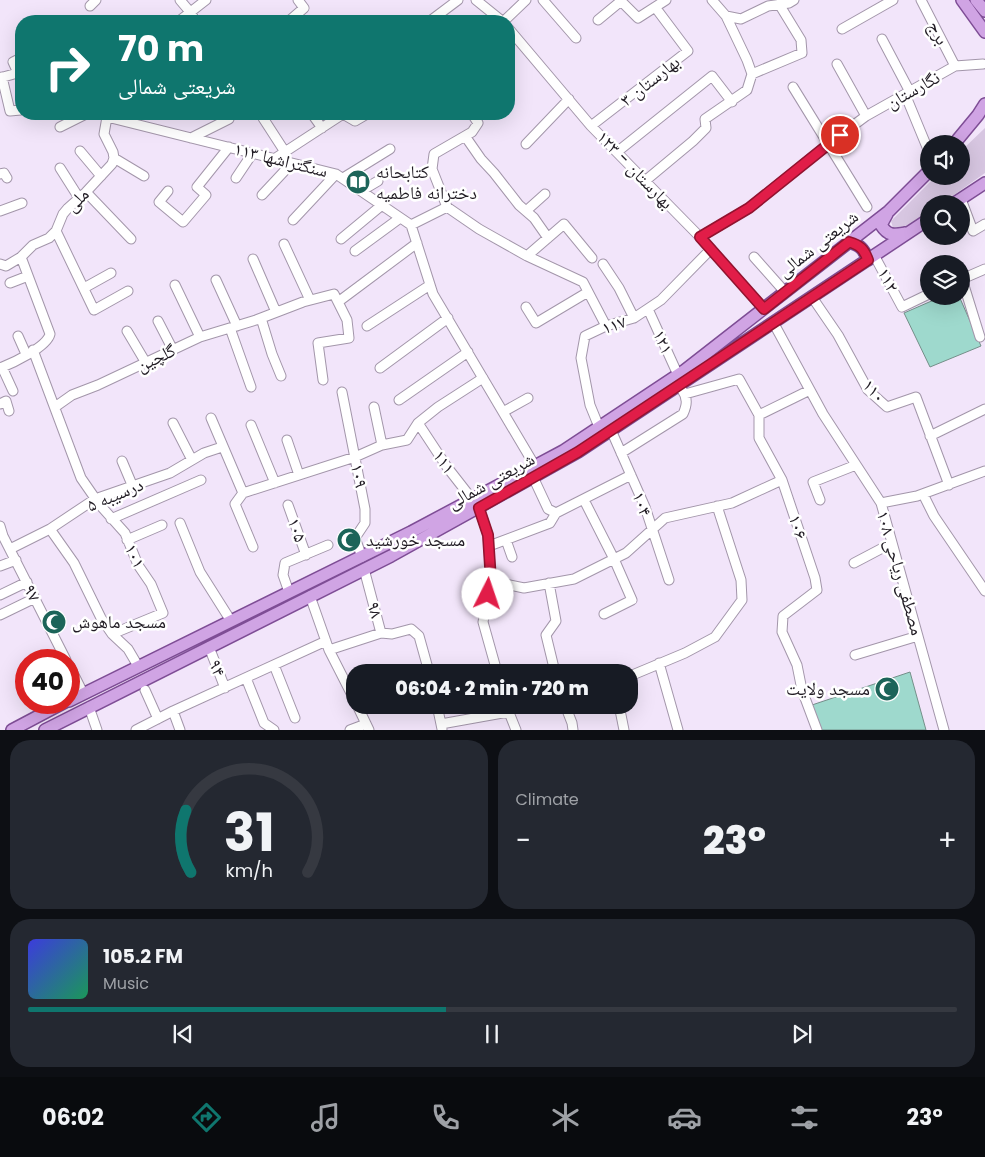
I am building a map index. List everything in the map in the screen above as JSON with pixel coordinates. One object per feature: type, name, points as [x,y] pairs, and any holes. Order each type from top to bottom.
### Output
[{"type":"main road","points":[[962,0],[985,32]]},
{"type":"main road","points":[[976,0],[985,11]]},
{"type":"main road","points":[[962,135],[985,104]]},
{"type":"main road","points":[[964,135],[985,115]]},
{"type":"main road","name":"شریعتی شمالی","points":[[681,385],[764,309],[889,211],[920,180]]},
{"type":"main road","points":[[966,195],[985,183]]},
{"type":"main road","points":[[889,211],[880,225],[892,236],[907,233]]},
{"type":"main road","name":"شریعتی شمالی","points":[[45,730],[364,569],[413,537],[534,472],[563,451],[681,385],[920,225]]},
{"type":"main road","points":[[849,242],[857,244],[871,257]]},
{"type":"main road","name":"شریعتی شمالی","points":[[80,695],[362,557],[413,537]]},
{"type":"main road","points":[[12,730],[42,714]]},
{"type":"street","points":[[180,0],[191,15]]},
{"type":"street","points":[[195,15],[206,0]]},
{"type":"street","points":[[296,15],[304,8],[298,0]]},
{"type":"street","points":[[438,15],[458,0]]},
{"type":"street","points":[[476,0],[495,15]]},
{"type":"street","points":[[510,15],[526,0]]},
{"type":"street","points":[[543,0],[576,38]]},
{"type":"street","points":[[598,20],[621,1],[638,18],[666,0]]},
{"type":"street","points":[[645,181],[700,135],[706,128],[705,119],[747,90],[752,74],[747,60],[726,16],[712,0]]},
{"type":"street","points":[[726,16],[741,18],[768,6],[790,3],[794,0]]},
{"type":"street","points":[[842,29],[893,0]]},
{"type":"street","name":"برج","points":[[920,0],[955,66]]},
{"type":"street","points":[[752,74],[802,53],[801,40],[779,4]]},
{"type":"street","name":"بهارستان ۳","points":[[591,126],[688,51],[655,7]]},
{"type":"street","name":"بهارستان - ۱۲۳","points":[[515,36],[591,126],[700,237],[764,309]]},
{"type":"street","points":[[882,39],[908,93],[923,135]]},
{"type":"street","points":[[838,64],[866,116]]},
{"type":"street","points":[[955,66],[983,64]]},
{"type":"street","name":"نگارستان","points":[[700,237],[749,208],[866,116],[955,66]]},
{"type":"street","points":[[15,74],[1,78],[10,111],[15,112]]},
{"type":"street","points":[[616,152],[712,76],[732,102]]},
{"type":"street","points":[[793,87],[867,208]]},
{"type":"street","points":[[526,144],[569,99]]},
{"type":"street","points":[[60,127],[74,120]]},
{"type":"street","points":[[105,120],[104,134],[114,158],[144,176]]},
{"type":"street","name":"سنگتراشها ۱۱۳","points":[[124,120],[340,176],[411,225]]},
{"type":"street","points":[[191,138],[227,120]]},
{"type":"street","points":[[264,120],[285,152]]},
{"type":"street","points":[[316,120],[322,128]]},
{"type":"street","points":[[274,159],[334,120]]},
{"type":"street","points":[[476,120],[478,123],[472,132],[434,154],[432,169],[447,207],[480,229],[527,256],[583,282],[606,326]]},
{"type":"street","points":[[466,136],[481,159],[534,218],[548,238]]},
{"type":"street","points":[[168,191],[160,202],[183,222],[206,195],[197,187],[229,147]]},
{"type":"street","points":[[293,220],[340,176],[390,150]]},
{"type":"street","points":[[80,151],[101,176]]},
{"type":"street","points":[[236,178],[252,154]]},
{"type":"street","name":"ملی","points":[[3,265],[21,257],[33,245],[49,238],[56,231],[63,214],[112,164],[114,158]]},
{"type":"street","points":[[262,195],[291,164]]},
{"type":"street","points":[[60,168],[82,195],[131,239]]},
{"type":"street","points":[[361,191],[378,180]]},
{"type":"street","points":[[526,211],[545,194]]},
{"type":"street","points":[[0,211],[22,203]]},
{"type":"street","points":[[341,239],[382,205]]},
{"type":"street","points":[[447,207],[411,225],[433,294],[503,412],[534,472],[548,509],[556,513]]},
{"type":"street","points":[[355,250],[400,218]]},
{"type":"street","points":[[527,256],[564,224],[592,258]]},
{"type":"street","points":[[970,225],[973,231],[985,224]]},
{"type":"street","points":[[56,231],[94,310],[128,291]]},
{"type":"street","points":[[324,380],[318,343],[349,338],[347,320],[338,302],[417,243]]},
{"type":"street","points":[[284,244],[310,300]]},
{"type":"street","name":"۱۱۷","points":[[605,428],[590,404],[581,358],[585,336],[606,326],[634,318],[648,309],[661,300],[711,249]]},
{"type":"street","points":[[13,391],[1,368],[16,362],[46,342],[50,334],[21,257]]},
{"type":"street","points":[[754,257],[785,292]]},
{"type":"street","name":"۱۱۲","points":[[871,257],[902,307],[920,298]]},
{"type":"street","points":[[253,258],[276,312]]},
{"type":"street","points":[[603,264],[619,288],[634,318]]},
{"type":"street","points":[[970,276],[985,269]]},
{"type":"street","points":[[84,288],[111,273]]},
{"type":"street","points":[[10,283],[28,276]]},
{"type":"street","points":[[216,280],[234,327],[251,387]]},
{"type":"street","points":[[175,285],[200,337]]},
{"type":"street","points":[[367,326],[430,285]]},
{"type":"street","points":[[526,307],[536,323],[588,292]]},
{"type":"street","name":"گلچین","points":[[55,407],[72,395],[98,385],[200,337],[310,300],[334,294],[338,302]]},
{"type":"street","name":"۱۱۰","points":[[812,297],[838,335],[868,390],[887,407],[916,397],[949,485]]},
{"type":"street","points":[[970,305],[980,338]]},
{"type":"street","name":"۱۲۱","points":[[648,309],[681,385]]},
{"type":"street","points":[[261,318],[281,376]]},
{"type":"street","points":[[380,368],[448,318]]},
{"type":"street","points":[[158,321],[174,350]]},
{"type":"street","name":"مصطفی ریاحی ۱۰۸","points":[[773,322],[823,414],[881,503],[944,730]]},
{"type":"street","points":[[127,332],[146,363]]},
{"type":"street","name":"۱۰۱","points":[[18,336],[30,352],[55,407],[82,478],[97,502],[125,534],[138,565],[151,584],[162,613],[112,634]]},
{"type":"street","points":[[399,400],[468,352]]},
{"type":"street","points":[[253,547],[235,504],[243,493],[355,457],[382,445],[406,440],[418,423],[483,378]]},
{"type":"street","points":[[621,453],[683,414],[687,404],[681,385],[739,379],[760,415],[810,390]]},
{"type":"street","name":"۱۰۹","points":[[342,392],[365,510],[365,523],[355,538],[362,557]]},
{"type":"street","points":[[503,412],[528,398]]},
{"type":"street","points":[[0,404],[6,401],[10,411]]},
{"type":"street","points":[[374,407],[382,445]]},
{"type":"street","points":[[930,436],[985,408]]},
{"type":"street","name":"۱۰۶","points":[[760,415],[759,438],[782,480],[815,578],[817,590],[783,616],[782,632],[797,666],[802,690],[816,730]]},
{"type":"street","points":[[211,418],[243,493]]},
{"type":"street","points":[[173,423],[192,460]]},
{"type":"street","name":"۱۱۱","points":[[418,423],[447,467],[476,504],[488,535],[491,581],[483,622],[495,664]]},
{"type":"street","points":[[251,425],[275,483]]},
{"type":"street","name":"۱۰۴","points":[[605,428],[621,453],[645,507],[669,580]]},
{"type":"street","points":[[287,440],[299,475]]},
{"type":"street","name":"درسیبه ۵","points":[[10,549],[50,530],[97,502],[170,473],[204,453],[222,447]]},
{"type":"street","points":[[122,461],[133,487]]},
{"type":"street","points":[[820,500],[813,482],[856,465]]},
{"type":"street","points":[[881,503],[922,494],[981,473],[985,483]]},
{"type":"street","points":[[489,546],[550,523],[556,513],[630,475]]},
{"type":"street","points":[[111,519],[201,480]]},
{"type":"street","points":[[491,581],[524,588],[574,579],[626,553],[666,518],[732,503],[782,480]]},
{"type":"street","points":[[922,494],[934,516],[985,591]]},
{"type":"street","points":[[584,500],[614,559],[632,600],[604,614]]},
{"type":"street","name":"۱۰۵","points":[[288,505],[306,555]]},
{"type":"street","points":[[638,673],[685,653],[715,637],[742,600],[741,580],[717,506]]},
{"type":"street","points":[[180,523],[200,572],[231,621]]},
{"type":"street","points":[[127,540],[162,525]]},
{"type":"street","name":"۹۷","points":[[0,526],[60,649]]},
{"type":"street","points":[[50,530],[74,563],[100,618],[112,634],[128,649],[138,666]]},
{"type":"street","points":[[506,540],[512,558]]},
{"type":"street","points":[[854,563],[892,543]]},
{"type":"street","points":[[289,592],[283,575],[285,564],[328,545]]},
{"type":"street","points":[[0,566],[16,560]]},
{"type":"street","name":"۹۸","points":[[364,569],[381,633],[392,634],[411,629],[419,636],[427,664]]},
{"type":"street","points":[[0,595],[26,582]]},
{"type":"street","points":[[549,583],[556,621],[546,635],[554,664]]},
{"type":"street","points":[[310,596],[329,650],[346,683]]},
{"type":"street","points":[[0,616],[35,598]]},
{"type":"street","points":[[329,650],[381,633]]},
{"type":"street","points":[[855,656],[918,636]]},
{"type":"street","points":[[136,730],[173,711],[326,641]]},
{"type":"street","name":"۹۴","points":[[209,647],[225,688]]},
{"type":"street","points":[[659,664],[678,730]]},
{"type":"street","points":[[274,665],[296,718]]},
{"type":"street","points":[[246,678],[264,723],[274,730]]},
{"type":"street","points":[[80,687],[83,693]]},
{"type":"street","points":[[145,690],[158,719]]},
{"type":"street","points":[[89,708],[97,730]]},
{"type":"street","points":[[173,711],[180,730]]},
{"type":"street","points":[[350,730],[368,727],[362,714]]},
{"type":"street","points":[[439,714],[442,727],[489,714]]},
{"type":"street","points":[[509,714],[516,730]]},
{"type":"street","points":[[568,714],[573,730]]},
{"type":"street","points":[[621,714],[624,730]]},
{"type":"shaded area","points":[[985,128],[985,173],[970,184],[970,142]]},
{"type":"shaded area","points":[[927,185],[968,185],[954,195],[920,195],[920,218],[908,227],[893,228],[891,221]]},
{"type":"building","points":[[922,305],[963,305],[981,346],[930,367],[904,313]]},
{"type":"building","name":"مسجد ولایت","points":[[910,672],[926,730],[820,730],[809,706]]},
{"type":"place","name":"کتابحانه دخترانه فاطمیه","points":[[358,182]]},
{"type":"place","name":"مسجد خورشید","points":[[349,540]]},
{"type":"place","name":"مسجد ماهوش","points":[[54,622]]},
{"type":"place","name":"مسجد ولایت","points":[[887,689]]},
{"type":"route","points":[[488,594],[491,581],[488,535],[479,508],[578,452],[868,260],[864,249],[857,244],[849,242],[764,309],[700,237],[749,208],[840,135]]}]
